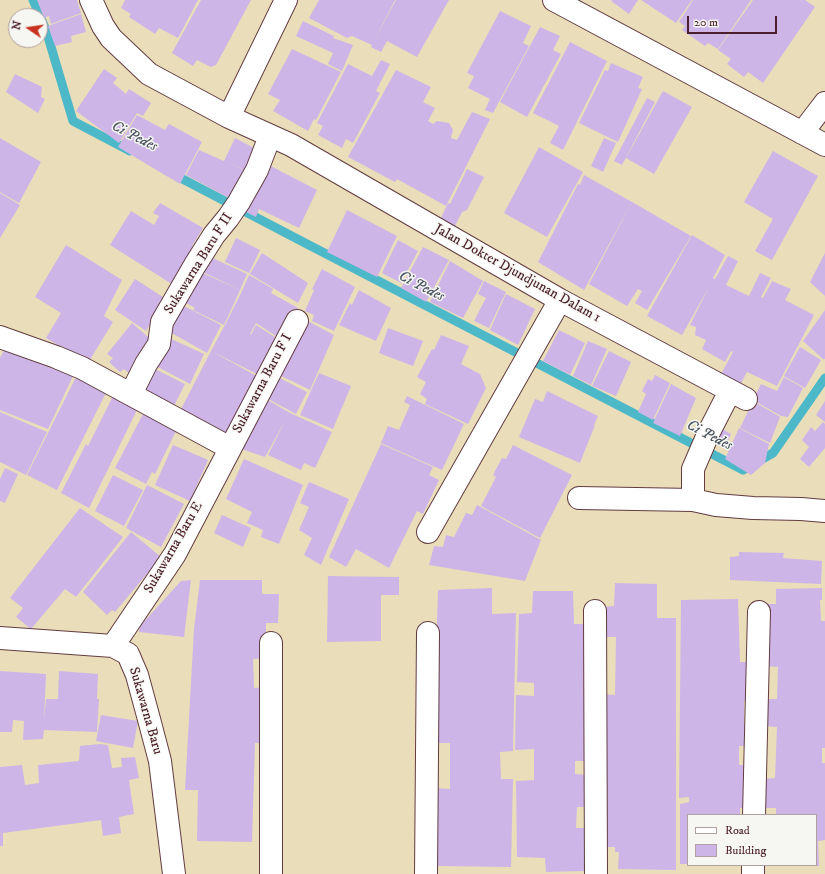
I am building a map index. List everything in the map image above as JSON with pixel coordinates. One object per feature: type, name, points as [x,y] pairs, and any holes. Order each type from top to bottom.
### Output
[{"type":"street","name":"Jalan Dokter Djundjunan Dalam 1","points":[[91,0],[103,26],[111,38],[149,74],[229,117],[290,145],[560,300],[738,395],[709,432],[693,470],[693,500]]},
{"type":"street","points":[[229,117],[286,0]]},
{"type":"street","points":[[554,0],[825,145]]},
{"type":"street","points":[[802,133],[825,103]]},
{"type":"street","name":"Sukawarna Baru F II","points":[[131,394],[146,364],[159,344],[162,322],[195,265],[235,206],[257,170],[270,136]]},
{"type":"street","points":[[428,532],[560,300]]},
{"type":"street","name":"Sukawarna Baru F I","points":[[230,448],[297,320]]},
{"type":"street","points":[[0,337],[82,368],[230,448]]},
{"type":"street","name":"Sukawarna Baru E","points":[[114,646],[175,554],[230,448]]},
{"type":"street","points":[[579,498],[693,500],[716,505],[825,511]]},
{"type":"street","points":[[595,611],[596,874]]},
{"type":"street","points":[[754,814],[758,612]]},
{"type":"street","points":[[426,874],[428,633]]},
{"type":"street","points":[[0,638],[114,646]]},
{"type":"street","points":[[271,643],[271,874]]},
{"type":"street","name":"Sukawarna Baru","points":[[114,646],[128,654],[136,675],[150,723],[160,761],[174,874]]},
{"type":"building","points":[[37,0],[77,0],[81,13],[51,24],[48,16],[48,8],[40,8]]},
{"type":"building","points":[[125,0],[198,0],[178,38],[159,28],[155,34],[129,17],[131,14],[121,8]]},
{"type":"building","points":[[201,0],[251,0],[216,65],[211,67],[197,60],[193,66],[172,53]]},
{"type":"building","points":[[319,0],[395,0],[374,41],[396,0],[449,0],[417,57],[387,41],[381,52],[371,47],[372,45],[352,36],[347,38],[309,18]]},
{"type":"building","points":[[638,0],[629,14],[611,1]]},
{"type":"building","points":[[641,0],[692,0],[676,23]]},
{"type":"building","points":[[693,0],[751,0],[718,49],[708,43],[705,46],[682,30],[685,26],[679,22]]},
{"type":"building","points":[[753,0],[805,0],[815,7],[763,83],[748,72],[744,77],[727,64],[731,59],[718,50]]},
{"type":"building","points":[[500,11],[531,26],[523,43],[529,46],[493,113],[485,110],[490,99],[468,88],[474,76],[467,73]]},
{"type":"building","points":[[81,14],[86,32],[71,36],[72,42],[55,46],[48,26]]},
{"type":"building","points":[[303,21],[334,36],[333,38],[353,45],[342,71],[328,64],[333,53],[296,36]]},
{"type":"building","points":[[540,27],[560,36],[553,50],[561,54],[527,117],[500,102]]},
{"type":"building","points":[[570,42],[607,61],[563,150],[550,143],[559,126],[533,113]]},
{"type":"building","points":[[292,49],[341,72],[316,120],[314,119],[308,131],[273,111],[280,100],[268,94]]},
{"type":"building","points":[[381,60],[390,64],[376,91],[380,93],[353,143],[346,139],[342,148],[318,135],[323,126],[317,123],[348,64],[372,76]]},
{"type":"building","points":[[611,63],[643,77],[638,88],[642,89],[618,142],[579,123],[605,70],[608,71]]},
{"type":"building","points":[[104,69],[117,78],[113,83],[126,94],[129,89],[151,103],[143,116],[137,113],[119,143],[76,111]]},
{"type":"building","points":[[396,70],[431,87],[423,102],[435,108],[428,121],[433,124],[437,121],[449,123],[453,130],[451,138],[457,140],[472,112],[490,119],[446,206],[397,179],[395,182],[348,157]]},
{"type":"building","points":[[15,74],[42,87],[41,97],[45,99],[38,113],[6,92]]},
{"type":"building","points":[[663,91],[692,107],[654,174],[626,158]]},
{"type":"building","points":[[647,98],[655,102],[622,165],[614,161]]},
{"type":"building","points":[[137,115],[165,130],[169,124],[202,142],[180,184],[118,147]]},
{"type":"building","points":[[0,138],[41,162],[19,203],[0,192]]},
{"type":"building","points":[[235,138],[256,149],[247,171],[228,162],[246,171],[231,199],[186,175],[199,150],[224,161]]},
{"type":"building","points":[[604,138],[616,143],[603,172],[591,166]]},
{"type":"building","points":[[539,147],[583,172],[547,237],[504,213]]},
{"type":"building","points":[[773,151],[818,176],[772,260],[755,251],[773,219],[744,202]]},
{"type":"building","points":[[265,163],[317,190],[299,228],[259,209],[256,217],[240,209]]},
{"type":"building","points":[[467,169],[484,177],[467,210],[462,212],[454,228],[440,220],[448,203],[450,204]]},
{"type":"building","points":[[584,175],[632,202],[584,290],[538,262]]},
{"type":"building","points":[[0,193],[20,205],[0,238]]},
{"type":"building","points":[[632,202],[691,236],[647,310],[635,303],[642,291],[638,289],[627,306],[589,284]]},
{"type":"building","points":[[160,203],[203,228],[192,246],[197,250],[175,286],[110,245],[131,211],[154,225],[159,216],[153,213]]},
{"type":"building","points":[[347,210],[397,236],[377,277],[327,252]]},
{"type":"building","points":[[692,235],[725,255],[713,278],[715,279],[728,256],[738,261],[726,285],[749,296],[760,273],[771,278],[761,297],[763,298],[772,281],[791,289],[785,300],[814,315],[777,386],[747,372],[739,387],[720,376],[733,352],[731,351],[725,362],[702,349],[706,340],[695,335],[696,327],[690,325],[709,287],[682,335],[647,316]]},
{"type":"building","points":[[236,238],[260,250],[249,273],[225,262]]},
{"type":"building","points":[[398,240],[418,251],[401,283],[382,273]]},
{"type":"building","points":[[66,245],[122,280],[104,316],[113,322],[88,363],[46,338],[61,313],[35,297]]},
{"type":"building","points":[[423,247],[449,260],[426,302],[401,288]]},
{"type":"building","points":[[262,253],[308,283],[298,303],[250,274]]},
{"type":"building","points":[[825,253],[825,296],[810,282]]},
{"type":"building","points":[[206,255],[247,274],[240,290],[199,270]]},
{"type":"building","points":[[450,261],[483,281],[463,318],[430,302]]},
{"type":"building","points":[[322,269],[355,287],[334,331],[312,321],[314,315],[305,311],[314,290],[312,289]]},
{"type":"building","points":[[196,270],[240,290],[224,325],[193,310],[195,308],[179,299]]},
{"type":"building","points":[[249,275],[273,289],[271,293],[298,308],[282,340],[256,323],[250,334],[251,335],[256,325],[281,341],[263,377],[211,351]]},
{"type":"building","points":[[135,279],[166,299],[146,331],[115,310]]},
{"type":"building","points":[[484,281],[506,292],[489,328],[474,321],[486,298],[478,294]]},
{"type":"building","points":[[359,290],[391,308],[376,341],[339,325],[350,303],[352,305]]},
{"type":"building","points":[[506,294],[535,309],[518,345],[490,330]]},
{"type":"building","points":[[176,302],[221,325],[207,353],[163,328]]},
{"type":"building","points":[[825,310],[825,359],[823,359],[803,341]]},
{"type":"building","points":[[302,318],[334,335],[310,390],[275,373]]},
{"type":"building","points":[[132,323],[155,343],[130,374],[124,369],[120,372],[109,362],[113,358],[107,354]]},
{"type":"building","points":[[388,328],[423,341],[413,366],[379,353]]},
{"type":"building","points":[[559,330],[585,343],[570,375],[543,361]]},
{"type":"building","points":[[441,335],[469,346],[461,364],[480,374],[486,388],[468,424],[425,404],[427,399],[420,394],[426,382],[417,377],[432,349],[434,350]]},
{"type":"building","points":[[167,337],[204,354],[190,384],[154,365]]},
{"type":"building","points":[[588,341],[607,349],[591,385],[573,376]]},
{"type":"building","points":[[800,347],[821,360],[805,388],[784,376]]},
{"type":"building","points":[[4,350],[73,376],[48,429],[0,410],[0,358]]},
{"type":"building","points":[[211,351],[262,379],[228,441],[178,415]]},
{"type":"building","points":[[609,351],[631,362],[616,396],[592,386]]},
{"type":"building","points":[[149,366],[185,384],[171,412],[136,393]]},
{"type":"building","points":[[319,373],[351,386],[333,429],[300,415]]},
{"type":"building","points":[[272,374],[307,392],[296,414],[261,395]]},
{"type":"building","points":[[655,375],[670,383],[653,420],[638,412],[646,394],[642,391],[648,379],[652,381]]},
{"type":"building","points":[[76,377],[107,391],[57,490],[27,475]]},
{"type":"building","points":[[784,377],[803,388],[788,417],[781,416],[753,400],[761,384],[777,391]]},
{"type":"building","points":[[671,384],[696,398],[680,436],[653,423]]},
{"type":"building","points":[[547,391],[598,416],[580,463],[519,437],[535,399],[543,402]]},
{"type":"building","points":[[113,396],[138,408],[89,508],[61,493],[86,444],[88,446]]},
{"type":"building","points":[[261,396],[290,413],[332,432],[315,468],[304,463],[301,470],[268,455],[285,421],[265,457],[233,446]]},
{"type":"building","points":[[407,396],[464,424],[442,470],[381,443],[388,426],[399,430],[410,405],[404,402]]},
{"type":"building","points":[[753,401],[780,417],[770,443],[740,428]]},
{"type":"building","points":[[825,401],[825,422],[816,415]]},
{"type":"building","points":[[0,412],[47,432],[26,475],[0,462]]},
{"type":"building","points":[[144,412],[177,429],[155,474],[152,472],[146,484],[115,468]]},
{"type":"building","points":[[823,422],[825,424],[825,448],[809,467],[800,459],[809,447],[802,440],[811,427],[815,431]]},
{"type":"building","points":[[719,427],[731,434],[726,445],[714,439]]},
{"type":"building","points":[[739,428],[769,444],[765,463],[751,475],[725,459]]},
{"type":"building","points":[[381,444],[433,467],[429,475],[439,480],[423,514],[417,511],[389,568],[356,549],[346,567],[329,557]]},
{"type":"building","points":[[173,445],[208,460],[190,501],[155,485]]},
{"type":"building","points":[[513,445],[572,475],[540,538],[481,506],[496,477],[493,475],[502,458],[506,459]]},
{"type":"building","points":[[244,459],[303,485],[279,544],[261,537],[263,530],[247,523],[252,512],[226,499]]},
{"type":"building","points":[[5,468],[18,474],[5,503],[0,501],[0,479]]},
{"type":"building","points":[[113,475],[143,490],[124,526],[95,511]]},
{"type":"building","points":[[309,482],[349,499],[321,565],[304,555],[312,538],[299,530],[309,507],[300,503]]},
{"type":"building","points":[[147,485],[184,504],[161,547],[126,528]]},
{"type":"building","points":[[477,505],[541,540],[525,581],[429,565],[434,546],[443,547],[446,535],[454,537],[466,513],[472,515]]},
{"type":"building","points":[[80,508],[123,537],[76,597],[65,589],[31,629],[16,617],[23,608],[10,598]]},
{"type":"building","points":[[222,515],[251,528],[243,547],[214,533]]},
{"type":"building","points":[[131,532],[161,557],[115,612],[112,610],[107,615],[83,592]]},
{"type":"building","points":[[739,552],[784,553],[783,558],[822,561],[821,584],[730,580],[730,557],[739,556]]},
{"type":"building","points":[[328,576],[399,577],[399,595],[381,595],[381,641],[327,642]]},
{"type":"building","points":[[191,580],[184,637],[139,632],[140,626],[181,581]]},
{"type":"building","points":[[200,580],[262,580],[262,594],[279,594],[278,623],[266,623],[266,658],[253,659],[254,688],[268,687],[267,743],[255,743],[252,842],[197,841],[198,790],[185,790],[194,629]]},
{"type":"building","points":[[615,583],[657,584],[657,618],[676,618],[676,870],[618,869],[619,852],[615,852],[615,847],[602,847],[600,694],[615,695],[616,637],[603,637],[602,607],[614,606]]},
{"type":"building","points":[[492,588],[492,614],[516,613],[513,751],[500,752],[501,779],[513,779],[511,867],[435,866],[435,788],[450,789],[450,743],[433,743],[438,590]]},
{"type":"building","points":[[822,588],[822,600],[820,600],[821,621],[825,621],[825,748],[822,748],[822,763],[825,763],[825,840],[818,841],[819,866],[817,866],[817,814],[776,814],[776,808],[764,808],[763,779],[775,778],[777,727],[764,726],[764,699],[777,699],[778,667],[765,666],[767,604],[776,604],[776,589]]},
{"type":"building","points":[[533,591],[573,591],[574,624],[589,624],[589,761],[575,761],[575,774],[589,775],[589,807],[577,807],[576,828],[589,828],[589,848],[584,848],[584,871],[546,872],[545,858],[517,857],[516,781],[534,780],[534,749],[515,750],[516,695],[534,696],[534,683],[517,682],[519,614],[532,613]]},
{"type":"building","points":[[738,599],[740,662],[753,662],[753,701],[744,701],[744,724],[749,725],[748,746],[739,746],[739,765],[748,765],[746,808],[740,808],[740,814],[687,814],[687,864],[680,864],[680,804],[689,802],[689,797],[679,798],[681,600]]},
{"type":"building","points":[[0,671],[46,674],[44,721],[46,699],[58,699],[59,671],[98,674],[97,699],[99,699],[97,732],[44,730],[43,739],[23,740],[24,721],[13,720],[12,732],[0,732]]},
{"type":"building","points":[[101,715],[138,721],[133,748],[96,741]]},
{"type":"building","points":[[100,744],[108,745],[112,768],[122,767],[121,758],[135,757],[139,778],[129,780],[134,814],[119,817],[121,833],[103,836],[101,820],[3,833],[3,846],[0,846],[0,767],[22,765],[25,785],[39,783],[38,765],[79,761],[80,746]]},
{"type":"waterway","name":"Ci Pedes","points":[[33,0],[36,8]]},
{"type":"waterway","name":"Ci Pedes","points":[[48,37],[73,121],[130,151]]},
{"type":"waterway","name":"Ci Pedes","points":[[173,174],[743,470],[773,453],[825,378]]}]
